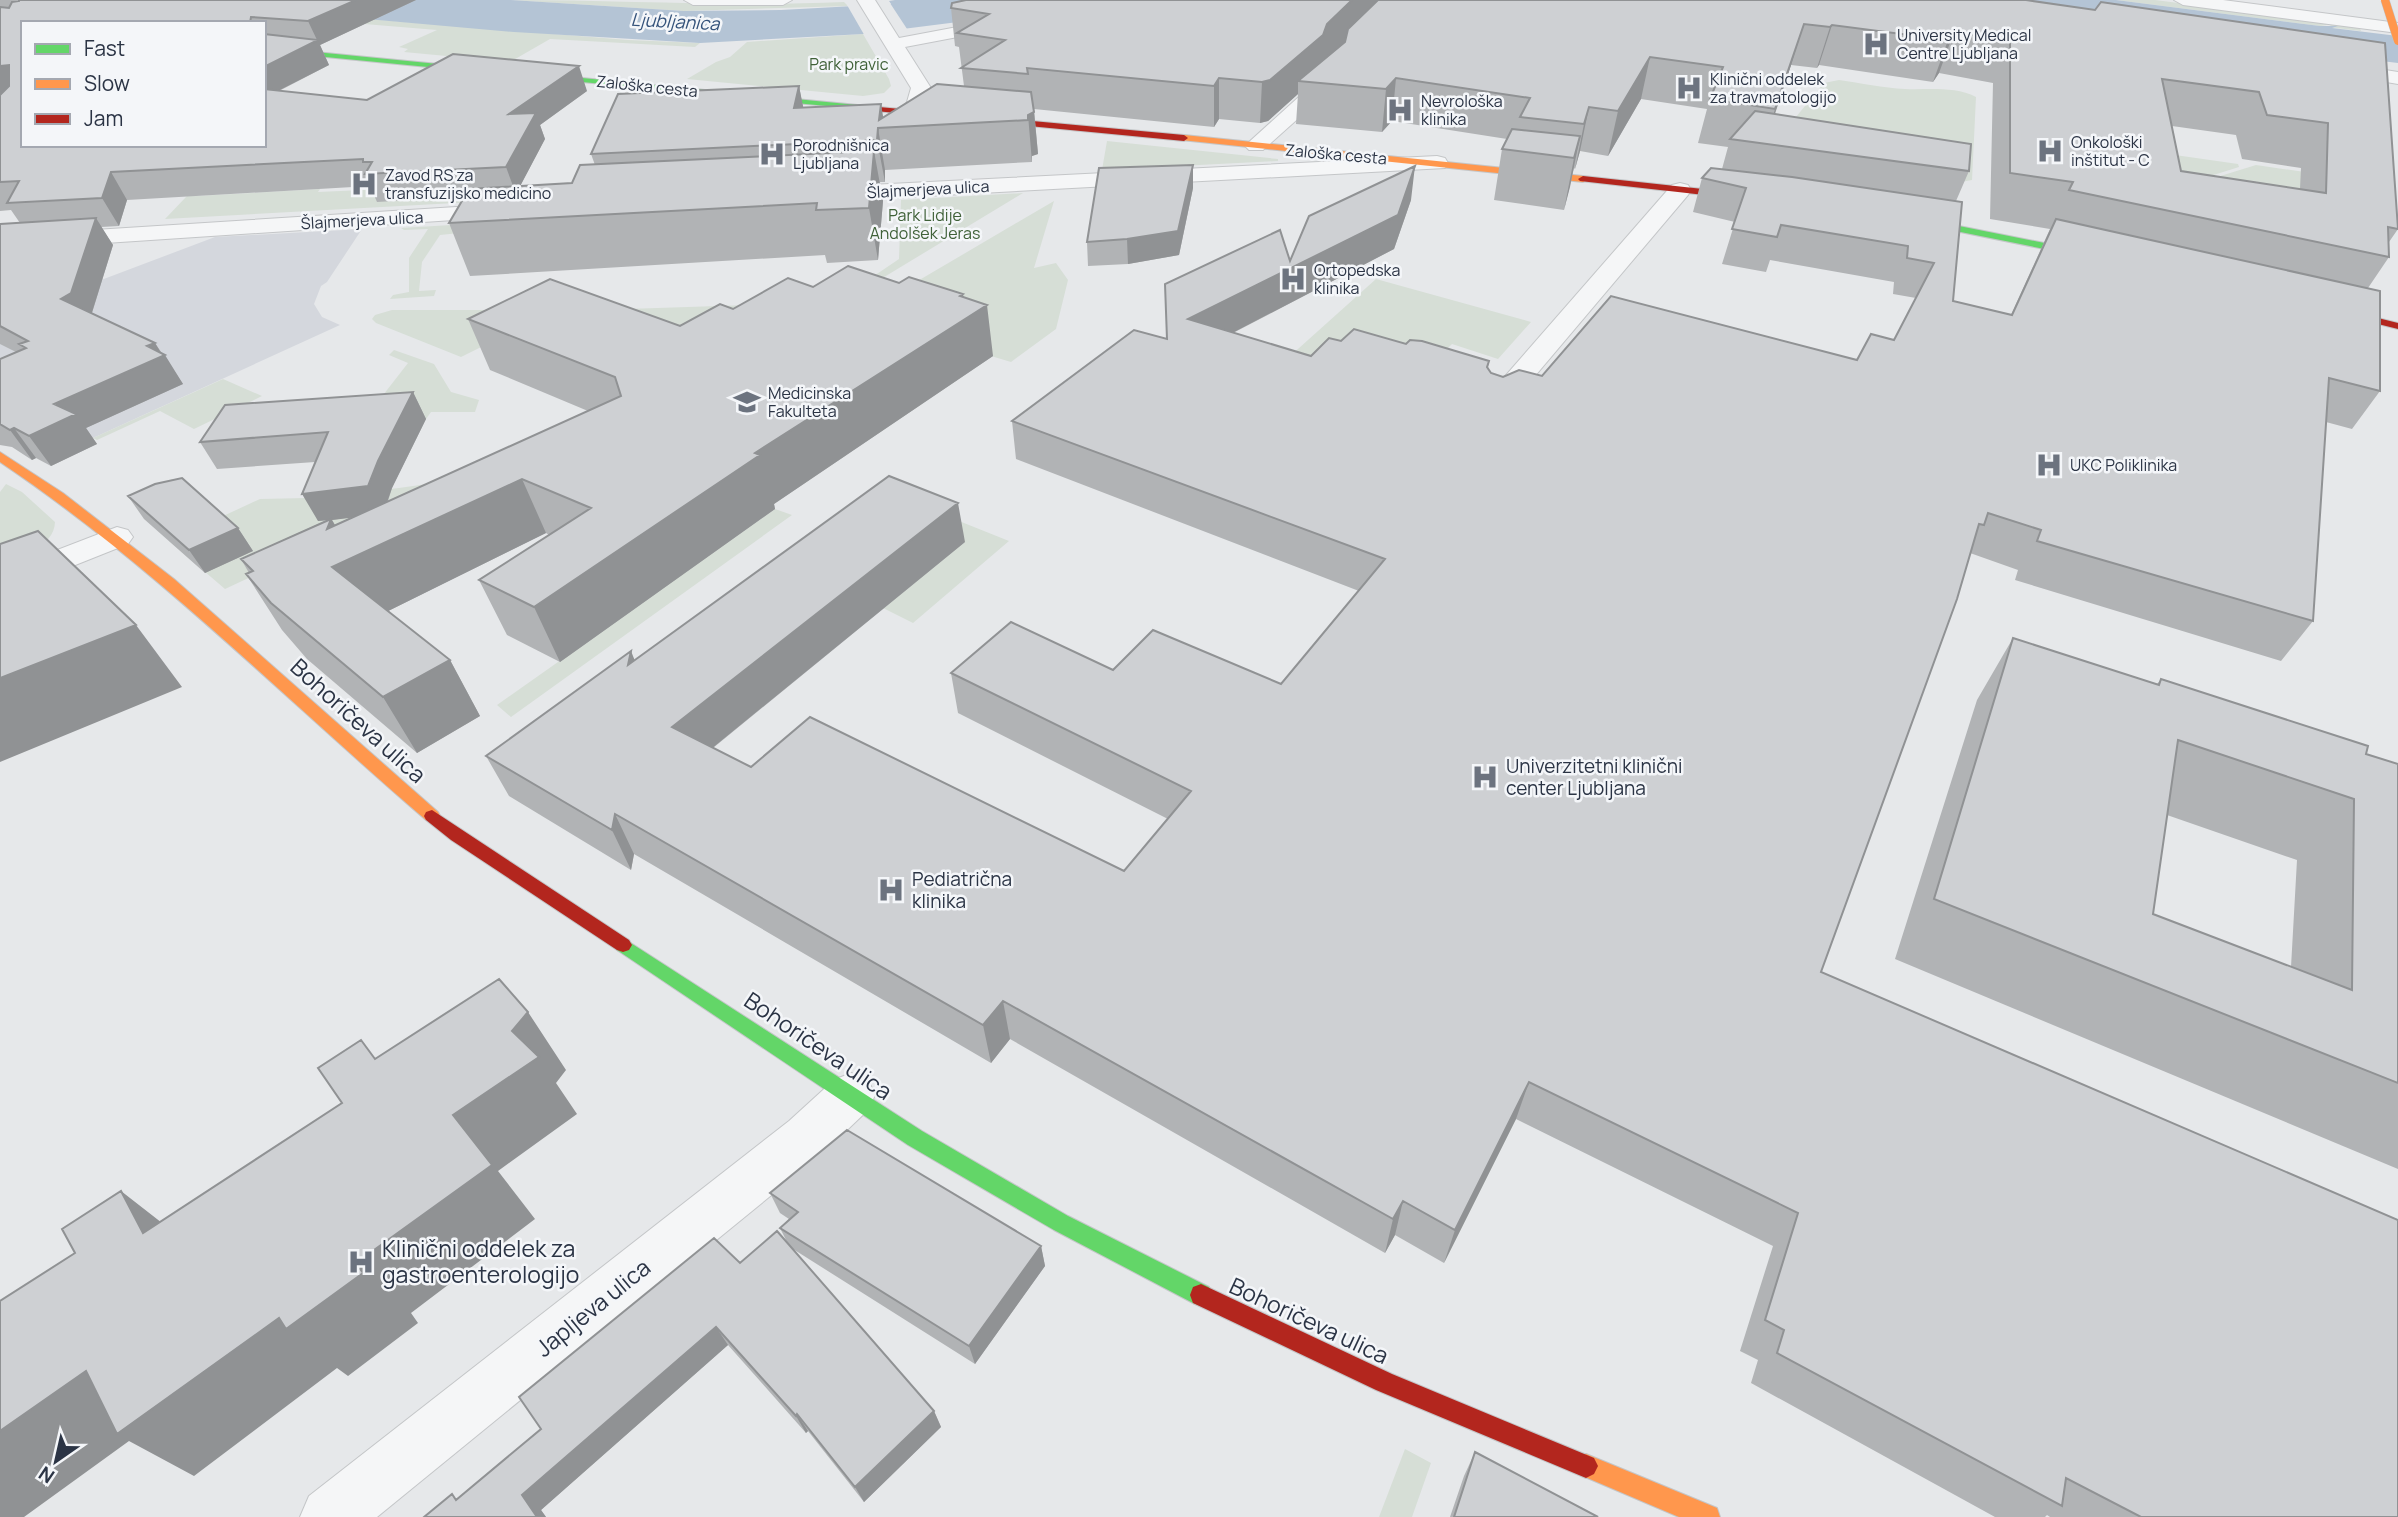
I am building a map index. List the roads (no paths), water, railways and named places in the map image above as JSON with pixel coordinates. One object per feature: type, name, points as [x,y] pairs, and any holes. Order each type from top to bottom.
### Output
[{"type":"main road","points":[[2385,0],[2396,32]]},
{"type":"main road","name":"Zaloška cesta","points":[[266,49],[1437,163],[1770,200]]},
{"type":"main road","points":[[1889,216],[2107,259]]},
{"type":"main road","points":[[2321,306],[2398,326]]},
{"type":"main road","name":"Bohoričeva ulica","points":[[0,456],[36,477],[117,537],[395,785],[457,836],[915,1138],[1060,1223],[1218,1304],[1384,1382],[1708,1517]]},
{"type":"street","points":[[693,0],[783,0]]},
{"type":"street","points":[[1256,146],[1333,77],[1332,68],[1401,0]]},
{"type":"street","points":[[2183,0],[2396,32]]},
{"type":"street","points":[[867,1],[921,88],[917,103],[910,111]]},
{"type":"street","points":[[892,40],[1017,21]]},
{"type":"street","points":[[2321,66],[2398,78]]},
{"type":"street","name":"Šlajmerjeva ulica","points":[[805,195],[1437,163]]},
{"type":"street","points":[[1497,403],[1680,190]]},
{"type":"street","name":"Šlajmerjeva ulica","points":[[0,243],[523,210]]},
{"type":"street","points":[[0,584],[117,537]]},
{"type":"street","name":"Japljeva ulica","points":[[330,1517],[806,1137],[851,1094]]},
{"type":"water","name":"Ljubljanica","points":[[153,0],[511,0],[684,11],[781,10],[891,4],[889,1],[895,0],[1073,0],[958,22],[863,34],[700,43],[514,32]]},
{"type":"water","points":[[1886,0],[2116,0],[2338,26],[2332,28],[2398,36],[2398,63]]},
{"type":"place","name":"University Medical Centre Ljubljana","points":[[1876,44]]},
{"type":"place","name":"Klinični oddelek za travmatologijo","points":[[1689,88]]},
{"type":"place","name":"Nevrološka klinika","points":[[1400,110]]},
{"type":"place","name":"Onkološki inštitut - C","points":[[2050,151]]},
{"type":"place","name":"Porodnišnica Ljubljana","points":[[772,154]]},
{"type":"place","name":"Zavod RS za transfuzijsko medicino","points":[[364,184]]},
{"type":"place","name":"Ortopedska klinika","points":[[1293,279]]},
{"type":"place","name":"Medicinska Fakulteta","points":[[747,402]]},
{"type":"place","name":"UKC Poliklinika","points":[[2049,465]]},
{"type":"place","name":"Univerzitetni klinični center Ljubljana","points":[[1485,777]]},
{"type":"place","name":"Pediatrična klinika","points":[[891,890]]},
{"type":"place","name":"Klinični oddelek za gastroenterologijo","points":[[361,1262]]},
{"type":"park label","name":"Park pravic","points":[[849,64]]},
{"type":"park label","name":"Park Lidije Andolšek Jeras","points":[[925,224]]}]
